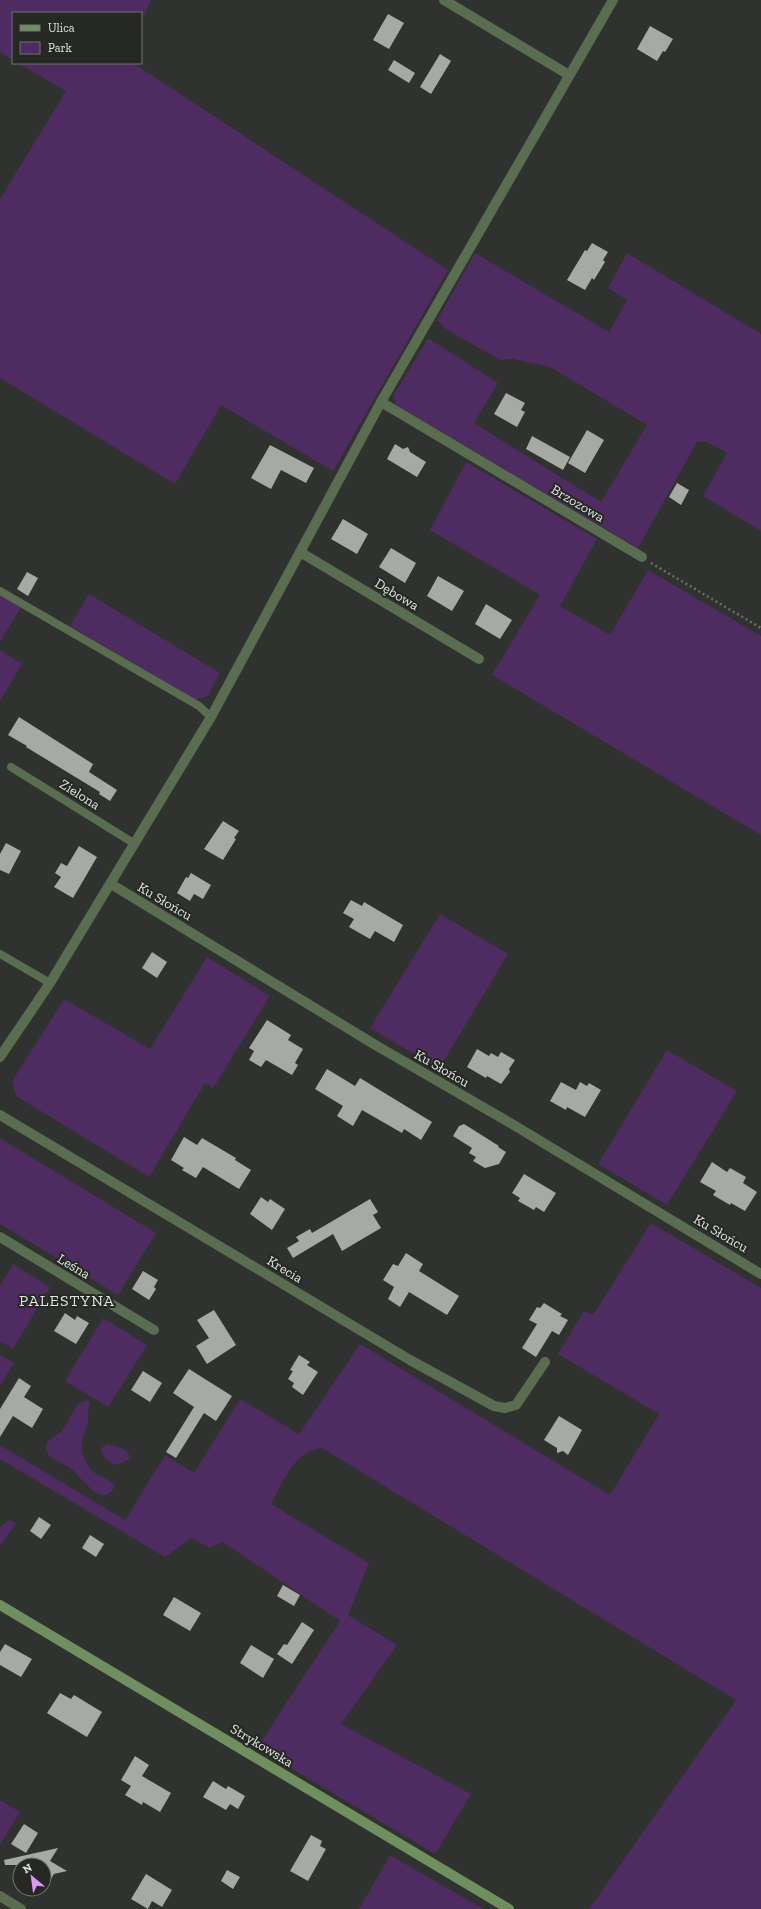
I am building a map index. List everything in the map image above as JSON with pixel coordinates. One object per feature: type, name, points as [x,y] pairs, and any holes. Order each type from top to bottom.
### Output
[{"type":"street","points":[[444,0],[569,75]]},
{"type":"street","points":[[0,1057],[50,983],[211,717],[381,402],[613,0]]},
{"type":"street","name":"Brzozowa","points":[[381,402],[642,558]]},
{"type":"street","name":"Dębowa","points":[[300,552],[479,659]]},
{"type":"street","name":"Ku Słońcu","points":[[111,884],[370,1042],[512,1124],[761,1274]]},
{"type":"street","name":"Krecia","points":[[0,1115],[410,1360],[494,1406],[505,1408],[516,1405],[545,1362]]},
{"type":"street","name":"Leśna","points":[[0,1238],[154,1330]]},
{"type":"street","name":"Strykowska","points":[[0,1605],[509,1909]]},
{"type":"street","points":[[0,1896],[21,1909]]},
{"type":"lane","points":[[0,591],[199,706],[211,717]]},
{"type":"lane","name":"Zielona","points":[[11,767],[135,844]]},
{"type":"lane","points":[[0,954],[50,983]]},
{"type":"path","points":[[642,558],[761,628]]},
{"type":"green space","points":[[0,0],[151,0],[142,20],[142,12],[12,12],[12,59],[0,52]]},
{"type":"green space","points":[[20,64],[135,64],[448,270],[333,471],[221,405],[175,484],[0,378],[0,199],[66,91]]},
{"type":"green space","points":[[475,253],[609,332],[627,300],[608,288],[627,253],[761,334],[761,531],[703,496],[727,453],[707,442],[697,442],[638,548],[396,405],[393,396],[428,338],[498,383],[474,423],[601,502],[647,425],[550,367],[513,359],[501,360],[446,329],[437,320]]},
{"type":"green space","points":[[466,462],[597,539],[560,606],[610,635],[648,570],[761,636],[761,835],[492,675],[540,595],[430,530]]},
{"type":"green space","points":[[89,594],[220,673],[208,696],[196,700],[70,626]]},
{"type":"green space","points":[[0,595],[21,607],[0,642]]},
{"type":"green space","points":[[0,650],[22,664],[0,701]]},
{"type":"green space","points":[[440,914],[508,954],[439,1069],[370,1028]]},
{"type":"green space","points":[[207,957],[270,996],[213,1088],[205,1083],[149,1177],[16,1096],[12,1081],[64,999],[150,1049]]},
{"type":"green space","points":[[667,1050],[737,1091],[667,1205],[598,1164]]},
{"type":"green space","points":[[0,1138],[156,1233],[118,1295],[0,1224]]},
{"type":"green space","points":[[651,1223],[761,1288],[761,1909],[589,1909],[736,1700],[322,1448],[309,1452],[295,1462],[271,1504],[369,1563],[348,1615],[397,1645],[341,1724],[471,1794],[435,1854],[257,1748],[340,1621],[223,1542],[210,1548],[191,1538],[165,1557],[0,1459],[0,1445],[125,1520],[165,1455],[194,1473],[240,1399],[299,1434],[360,1344],[610,1495],[659,1414],[558,1354],[584,1311],[593,1315]]},
{"type":"green space","points":[[13,1264],[50,1287],[13,1349],[0,1341],[0,1285]]},
{"type":"green space","points":[[103,1318],[147,1345],[108,1407],[65,1381]]},
{"type":"green space","points":[[0,1355],[14,1363],[0,1386]]},
{"type":"green space","points":[[88,1400],[90,1404],[88,1422],[83,1438],[82,1449],[84,1458],[91,1470],[113,1483],[115,1486],[110,1493],[104,1495],[98,1494],[92,1490],[71,1469],[49,1456],[46,1449],[47,1442],[62,1430],[75,1408],[83,1401]]},
{"type":"green space","points":[[107,1444],[120,1447],[126,1451],[130,1456],[127,1461],[114,1465],[107,1460],[101,1453],[101,1448]]},
{"type":"green space","points":[[9,1520],[16,1523],[0,1546],[0,1527]]},
{"type":"green space","points":[[0,1800],[20,1812],[0,1845]]},
{"type":"green space","points":[[390,1855],[483,1909],[359,1909]]},
{"type":"building","points":[[388,14],[404,23],[389,49],[373,40]]},
{"type":"building","points":[[650,26],[673,39],[657,61],[637,49]]},
{"type":"building","points":[[440,54],[451,61],[431,94],[420,87]]},
{"type":"building","points":[[394,60],[415,73],[409,83],[388,70]]},
{"type":"building","points":[[592,243],[608,252],[603,260],[605,262],[594,280],[592,278],[585,290],[567,280],[585,250],[587,251]]},
{"type":"building","points":[[506,393],[525,403],[521,410],[525,412],[517,427],[494,414]]},
{"type":"building","points":[[587,430],[604,440],[585,473],[568,463]]},
{"type":"building","points":[[532,436],[570,457],[563,470],[526,449]]},
{"type":"building","points":[[395,444],[403,449],[408,447],[410,452],[426,462],[417,477],[387,459]]},
{"type":"building","points":[[270,445],[314,468],[306,483],[281,470],[271,489],[251,478]]},
{"type":"building","points":[[677,483],[689,490],[681,505],[669,497]]},
{"type":"building","points":[[343,519],[368,534],[357,554],[331,539]]},
{"type":"building","points":[[391,548],[416,563],[405,583],[379,567]]},
{"type":"building","points":[[27,572],[38,578],[28,596],[17,589]]},
{"type":"building","points":[[438,576],[464,591],[452,611],[427,596]]},
{"type":"building","points":[[486,604],[512,620],[500,639],[475,624]]},
{"type":"building","points":[[19,717],[93,764],[89,772],[117,790],[110,801],[99,794],[100,792],[8,735]]},
{"type":"building","points":[[223,821],[239,831],[234,838],[236,839],[223,860],[204,849]]},
{"type":"building","points":[[6,843],[21,851],[9,874],[0,870],[0,854]]},
{"type":"building","points":[[79,846],[97,857],[73,898],[54,887],[61,877],[55,873],[61,863],[67,866]]},
{"type":"building","points":[[191,873],[211,885],[203,899],[194,894],[190,901],[177,893],[186,877],[188,878]]},
{"type":"building","points":[[351,900],[362,906],[364,902],[403,925],[394,942],[375,931],[370,939],[349,927],[354,919],[343,913]]},
{"type":"building","points":[[152,952],[167,962],[157,978],[142,968]]},
{"type":"building","points":[[267,1020],[291,1035],[288,1040],[303,1049],[295,1063],[298,1065],[292,1075],[266,1060],[261,1067],[249,1060],[254,1051],[249,1048]]},
{"type":"building","points":[[477,1049],[489,1056],[491,1053],[498,1057],[501,1052],[515,1060],[509,1069],[510,1072],[501,1084],[487,1076],[486,1078],[467,1067]]},
{"type":"building","points":[[327,1069],[355,1086],[360,1078],[432,1122],[421,1140],[404,1129],[402,1133],[362,1110],[353,1126],[337,1116],[343,1106],[315,1089]]},
{"type":"building","points":[[561,1082],[576,1090],[580,1082],[587,1086],[589,1083],[601,1090],[585,1117],[567,1107],[566,1110],[550,1101]]},
{"type":"building","points":[[464,1124],[506,1152],[499,1164],[485,1168],[473,1161],[476,1157],[469,1153],[472,1148],[453,1136],[459,1126]]},
{"type":"building","points":[[184,1137],[197,1145],[202,1138],[236,1158],[235,1160],[251,1170],[239,1189],[203,1167],[196,1178],[182,1170],[184,1168],[171,1160]]},
{"type":"building","points":[[712,1162],[727,1172],[730,1168],[746,1177],[743,1183],[757,1192],[745,1211],[731,1203],[730,1205],[713,1195],[716,1191],[700,1182]]},
{"type":"building","points":[[524,1174],[556,1193],[544,1212],[536,1207],[534,1210],[518,1201],[520,1198],[512,1193]]},
{"type":"building","points":[[261,1197],[268,1202],[270,1199],[285,1209],[272,1230],[250,1214]]},
{"type":"building","points":[[370,1199],[378,1212],[373,1215],[381,1228],[342,1251],[333,1234],[293,1258],[287,1248],[299,1241],[296,1237],[310,1229],[312,1233]]},
{"type":"building","points":[[406,1253],[423,1264],[419,1271],[459,1296],[447,1315],[409,1292],[400,1307],[388,1299],[394,1287],[383,1280],[393,1264],[398,1266]]},
{"type":"building","points":[[143,1271],[158,1280],[154,1287],[156,1289],[149,1300],[132,1289]]},
{"type":"building","points":[[544,1303],[562,1314],[560,1316],[568,1320],[559,1335],[552,1331],[536,1357],[522,1348],[537,1324],[529,1320],[537,1307],[540,1308]]},
{"type":"building","points":[[214,1310],[236,1345],[207,1364],[196,1346],[209,1338],[197,1320]]},
{"type":"building","points":[[65,1313],[75,1320],[77,1316],[89,1323],[76,1344],[54,1331]]},
{"type":"building","points":[[299,1355],[310,1362],[307,1365],[318,1372],[303,1395],[292,1387],[294,1383],[288,1379],[293,1371],[290,1370]]},
{"type":"building","points":[[189,1369],[232,1396],[216,1421],[204,1413],[176,1458],[166,1452],[194,1407],[173,1393]]},
{"type":"building","points":[[143,1371],[162,1383],[150,1402],[131,1390]]},
{"type":"building","points":[[19,1378],[31,1386],[24,1397],[43,1409],[32,1428],[13,1416],[0,1437],[0,1409]]},
{"type":"building","points":[[559,1416],[582,1430],[568,1455],[563,1451],[557,1453],[557,1448],[544,1440]]},
{"type":"building","points":[[39,1517],[51,1525],[41,1539],[30,1531]]},
{"type":"building","points":[[90,1535],[104,1544],[96,1557],[82,1548]]},
{"type":"building","points":[[283,1585],[300,1595],[294,1606],[277,1596]]},
{"type":"building","points":[[174,1597],[201,1613],[190,1631],[163,1615]]},
{"type":"building","points":[[302,1622],[314,1630],[292,1664],[277,1654],[284,1644],[287,1645]]},
{"type":"building","points":[[5,1644],[32,1659],[21,1677],[0,1665],[0,1652]]},
{"type":"building","points":[[251,1645],[274,1659],[263,1678],[240,1663]]},
{"type":"building","points":[[60,1693],[71,1699],[74,1695],[102,1712],[87,1737],[47,1713]]},
{"type":"building","points":[[135,1756],[149,1765],[142,1776],[171,1793],[160,1812],[143,1802],[142,1805],[125,1795],[131,1786],[121,1780]]},
{"type":"building","points":[[213,1781],[226,1789],[228,1786],[245,1796],[238,1809],[230,1804],[226,1810],[203,1797]]},
{"type":"building","points":[[24,1824],[38,1833],[26,1853],[11,1844]]},
{"type":"building","points":[[311,1835],[322,1841],[320,1846],[326,1849],[308,1881],[290,1871]]},
{"type":"building","points":[[58,1848],[52,1858],[18,1857]]},
{"type":"building","points":[[12,1858],[12,1865],[5,1865],[4,1860]]},
{"type":"building","points":[[52,1862],[67,1871],[54,1874],[52,1877]]},
{"type":"building","points":[[227,1870],[240,1877],[233,1889],[221,1881]]},
{"type":"building","points":[[146,1874],[172,1890],[162,1907],[152,1901],[148,1909],[131,1899]]},
{"type":"district","name":"PALESTYNA","points":[[67,1300]]}]
